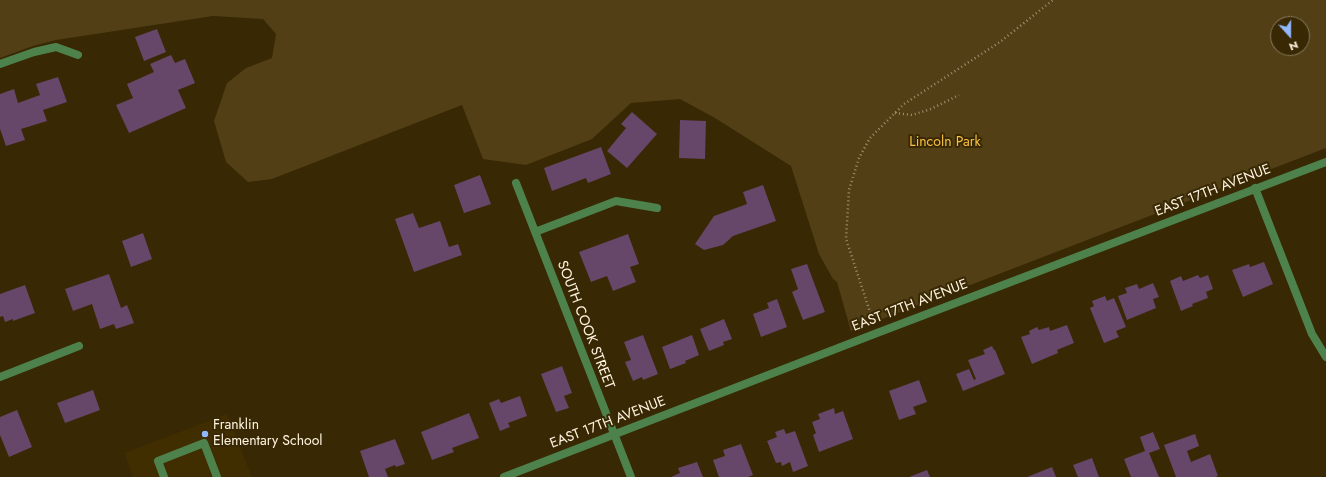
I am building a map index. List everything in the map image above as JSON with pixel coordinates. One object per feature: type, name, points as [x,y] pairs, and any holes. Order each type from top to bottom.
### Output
[{"type":"street","points":[[0,64],[34,52],[56,47],[78,55]]},
{"type":"street","name":"EAST 17TH AVENUE","points":[[504,477],[1326,162]]},
{"type":"street","name":"SOUTH COOK STREET","points":[[516,183],[630,477]]},
{"type":"street","points":[[1255,188],[1312,334],[1326,357]]},
{"type":"street","points":[[535,232],[616,201],[657,208]]},
{"type":"street","points":[[0,377],[79,346]]},
{"type":"street","points":[[164,477],[158,461],[204,443],[217,477]]},
{"type":"path","points":[[877,333],[846,238],[849,190],[859,158],[870,138],[904,104],[1000,42],[1053,0]]},
{"type":"path","points":[[895,113],[912,115],[931,109],[959,95]]},
{"type":"shaded area","name":"Franklin Elementary School","points":[[227,414],[252,477],[133,477],[124,453]]},
{"type":"green space","name":"Lincoln Park","points":[[0,0],[1326,0],[1326,148],[851,331],[837,282],[833,279],[819,254],[791,166],[715,118],[680,99],[631,103],[592,139],[526,165],[483,159],[462,105],[272,179],[248,182],[226,162],[214,121],[227,83],[246,68],[272,58],[276,34],[263,19],[213,16],[56,40],[33,46],[0,58]]},
{"type":"building","points":[[157,29],[166,52],[144,61],[135,37]]},
{"type":"building","points":[[171,55],[175,63],[185,59],[195,83],[178,90],[186,108],[129,133],[116,105],[133,98],[127,84],[154,72],[150,64]]},
{"type":"building","points":[[58,77],[67,102],[43,110],[47,121],[21,129],[25,140],[6,146],[0,129],[0,94],[14,89],[18,103],[40,95],[36,84]]},
{"type":"building","points":[[632,112],[657,134],[627,168],[607,151],[626,128],[621,124]]},
{"type":"building","points":[[680,120],[706,121],[705,159],[679,158]]},
{"type":"building","points":[[601,147],[611,174],[588,183],[586,178],[552,191],[544,168]]},
{"type":"building","points":[[480,175],[491,204],[464,213],[454,185]]},
{"type":"building","points":[[763,185],[776,221],[733,236],[723,245],[704,250],[695,244],[714,216],[747,204],[743,192]]},
{"type":"building","points":[[413,213],[419,228],[440,221],[449,247],[458,244],[462,255],[414,272],[395,219]]},
{"type":"building","points":[[143,233],[152,259],[131,267],[122,241]]},
{"type":"building","points":[[628,234],[639,264],[630,267],[636,282],[613,291],[607,276],[591,282],[579,252]]},
{"type":"building","points":[[1264,262],[1273,284],[1243,297],[1232,270],[1249,264],[1250,267]]},
{"type":"building","points":[[807,264],[825,312],[803,320],[792,292],[798,289],[791,269]]},
{"type":"building","points":[[109,274],[121,308],[127,305],[134,323],[116,329],[114,324],[100,329],[92,304],[73,311],[65,289]]},
{"type":"building","points":[[1198,275],[1200,278],[1208,275],[1213,289],[1206,292],[1208,298],[1192,304],[1193,306],[1181,311],[1170,281],[1181,276],[1183,281]]},
{"type":"building","points":[[1153,283],[1159,297],[1153,299],[1156,308],[1127,320],[1118,296],[1127,293],[1125,288],[1137,284],[1139,289]]},
{"type":"building","points":[[25,285],[35,313],[13,321],[13,319],[5,322],[3,316],[0,317],[0,294]]},
{"type":"building","points":[[1105,296],[1107,301],[1114,298],[1126,327],[1116,331],[1119,337],[1104,343],[1090,308],[1094,306],[1092,301]]},
{"type":"building","points":[[777,299],[787,327],[761,337],[753,314],[769,308],[767,303]]},
{"type":"building","points":[[724,319],[732,339],[723,342],[724,345],[709,351],[700,329]]},
{"type":"building","points":[[1067,325],[1074,343],[1057,350],[1058,353],[1032,364],[1021,337],[1030,334],[1029,331],[1037,327],[1039,330],[1049,327],[1050,331]]},
{"type":"building","points":[[643,335],[658,374],[643,380],[642,377],[633,381],[625,362],[631,360],[624,342]]},
{"type":"building","points":[[692,335],[699,355],[685,361],[686,363],[670,369],[662,347]]},
{"type":"building","points":[[992,346],[1005,374],[963,391],[956,374],[969,369],[974,380],[976,379],[968,360],[985,354],[983,350]]},
{"type":"building","points":[[562,366],[572,393],[564,396],[569,408],[556,412],[541,374]]},
{"type":"building","points":[[919,380],[927,402],[913,407],[916,414],[899,420],[889,391]]},
{"type":"building","points":[[93,390],[100,410],[65,423],[57,403]]},
{"type":"building","points":[[520,396],[527,416],[508,423],[510,427],[500,431],[489,403],[499,399],[501,403]]},
{"type":"building","points":[[834,408],[835,414],[843,411],[853,439],[819,452],[813,435],[816,433],[812,422],[820,419],[818,414]]},
{"type":"building","points":[[17,410],[32,447],[9,457],[0,435],[0,417]]},
{"type":"building","points":[[469,413],[479,438],[452,448],[454,452],[432,460],[421,432]]},
{"type":"building","points":[[784,429],[786,434],[795,431],[808,466],[793,472],[790,462],[782,466],[781,462],[776,463],[767,441],[777,437],[775,432]]},
{"type":"building","points":[[1153,432],[1160,449],[1149,453],[1159,477],[1131,477],[1124,459],[1145,451],[1140,437]]},
{"type":"building","points":[[1195,434],[1199,446],[1187,451],[1191,462],[1210,454],[1218,476],[1176,477],[1164,445]]},
{"type":"building","points":[[395,439],[405,464],[396,467],[395,465],[385,469],[388,477],[369,477],[360,451]]},
{"type":"building","points":[[741,444],[753,475],[748,477],[719,477],[713,460],[725,456],[723,450]]},
{"type":"building","points":[[1092,458],[1099,477],[1078,477],[1073,465]]},
{"type":"building","points":[[697,462],[703,477],[671,477],[680,473],[678,468]]},
{"type":"building","points":[[1052,467],[1056,477],[1027,477]]},
{"type":"building","points":[[927,470],[930,477],[909,477]]},
{"type":"place","name":"Franklin Elementary School","points":[[205,434]]}]
